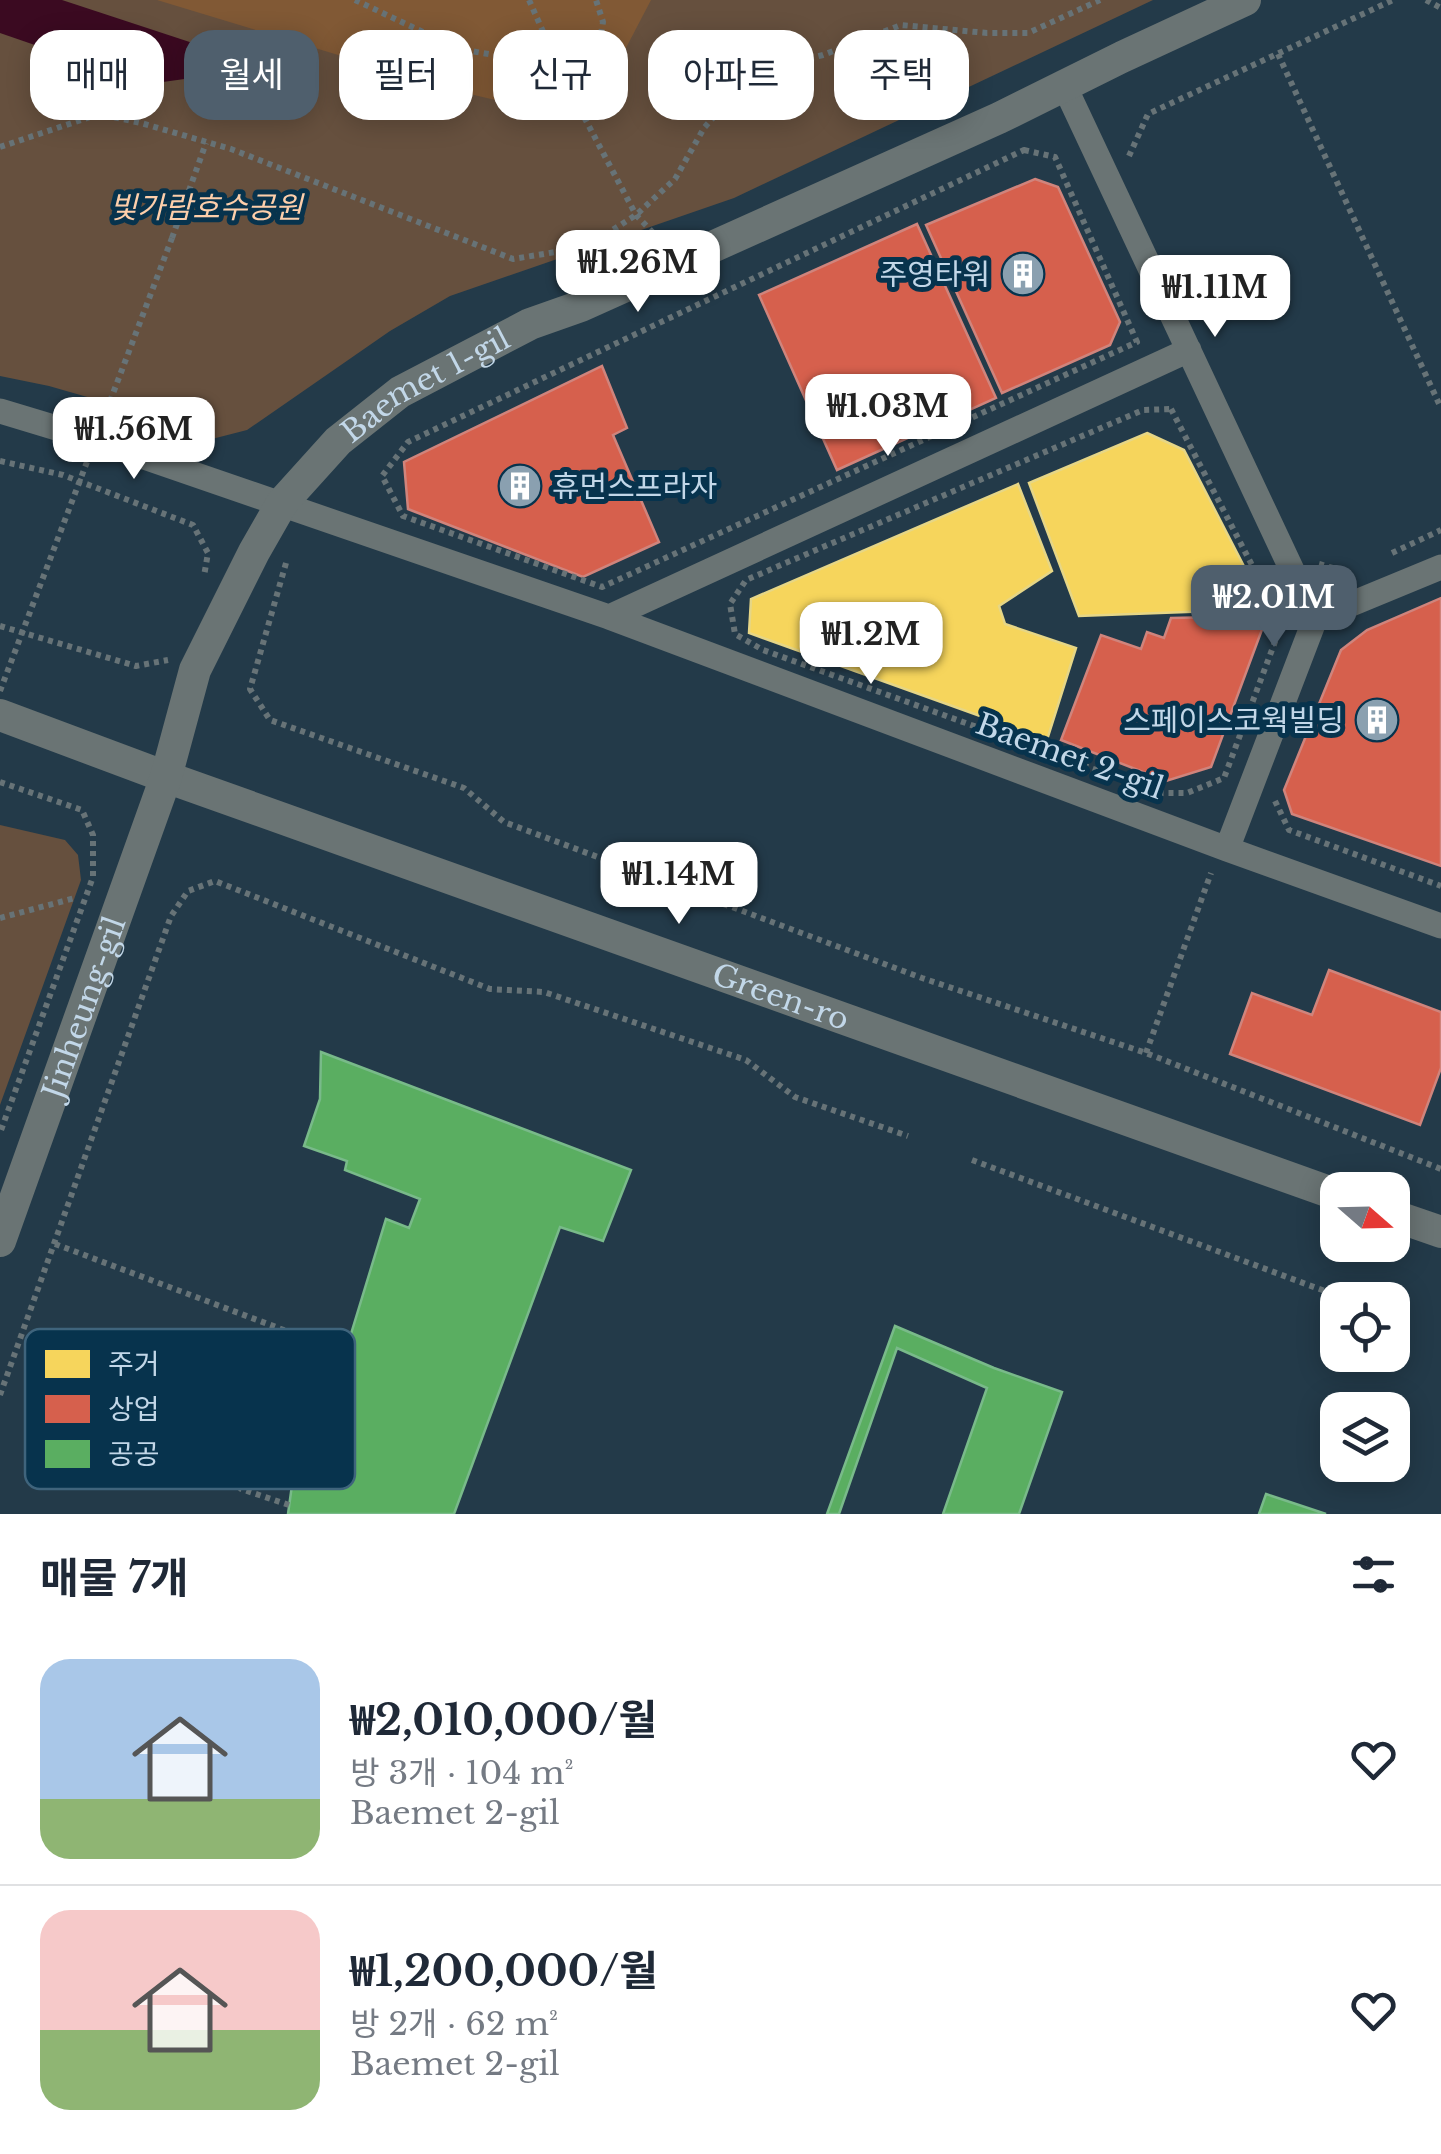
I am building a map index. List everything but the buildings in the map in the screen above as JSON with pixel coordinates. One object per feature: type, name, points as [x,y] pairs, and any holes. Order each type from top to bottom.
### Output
[{"type":"street","name":"Baemet 1-gil","points":[[166,777],[195,670],[282,503],[338,441],[400,392],[530,324],[581,306],[999,118],[1245,0]]},
{"type":"street","points":[[1064,85],[1316,619]]},
{"type":"street","points":[[609,617],[1189,350]]},
{"type":"street","name":"Baemet 2-gil","points":[[0,410],[609,617],[1441,926]]},
{"type":"street","points":[[1227,849],[1316,619],[1441,567]]},
{"type":"street","name":"Green-ro","points":[[0,715],[1320,1189]]},
{"type":"street","name":"Jinheung-gil","points":[[0,1240],[166,777]]},
{"type":"street","points":[[1410,1221],[1441,1232]]},
{"type":"path","points":[[355,0],[459,49],[493,55]]},
{"type":"path","points":[[528,0],[542,30]]},
{"type":"path","points":[[596,0],[601,30]]},
{"type":"path","points":[[0,147],[99,114],[141,123],[231,149],[513,259],[586,247],[636,215],[675,179],[704,128],[753,73],[824,55],[901,25],[987,34],[1028,33],[1100,0]]},
{"type":"path","points":[[1127,160],[1148,114],[1394,0]]},
{"type":"path","points":[[1426,0],[1441,8]]},
{"type":"path","points":[[1278,54],[1441,408]]},
{"type":"path","points":[[587,120],[636,215],[662,242],[647,249]]},
{"type":"path","points":[[0,691],[206,143]]},
{"type":"path","points":[[1024,150],[1055,157],[1137,342],[602,587],[403,516],[384,481],[382,476],[408,442],[1024,150]]},
{"type":"path","points":[[1171,409],[1282,623],[1224,778],[1187,792],[1160,794],[764,650],[735,634],[730,604],[746,580],[1143,410],[1171,409]]},
{"type":"path","points":[[100,414],[117,420]]},
{"type":"path","points":[[0,461],[63,475],[192,525],[208,554],[201,591]]},
{"type":"path","points":[[1389,555],[1441,530]]},
{"type":"path","points":[[290,550],[250,689],[270,720],[464,788],[504,822],[922,978],[1146,1053],[1441,1168]]},
{"type":"path","points":[[1317,563],[1350,574],[1355,571]]},
{"type":"path","points":[[0,626],[136,666],[169,660]]},
{"type":"path","points":[[0,782],[82,810],[92,836],[93,863],[93,877],[0,1133]]},
{"type":"path","points":[[1271,792],[1289,830],[1441,886]]},
{"type":"path","points":[[1146,1053],[1211,872]]},
{"type":"path","points":[[0,1395],[171,916],[188,891],[215,881],[490,989],[544,992],[746,1060],[795,1098],[908,1136]]},
{"type":"path","points":[[0,918],[75,898]]},
{"type":"path","points":[[972,1160],[1320,1289]]},
{"type":"path","points":[[55,1244],[280,1329]]},
{"type":"path","points":[[241,1489],[289,1505]]},
{"type":"green space","name":"빛가람호수공원","points":[[0,0],[1153,0],[969,87],[969,30],[834,30],[834,120],[899,120],[734,198],[450,296],[390,331],[247,430],[212,439],[122,407],[0,376]]},
{"type":"green space","points":[[0,825],[65,840],[78,855],[81,880],[0,1105]]},
{"type":"shaded area","points":[[0,0],[62,0],[153,30],[30,30],[30,43],[0,33]]},
{"type":"shaded area","points":[[157,0],[651,0],[628,44],[628,30],[493,30],[493,99],[473,95],[473,30],[339,30],[339,55],[319,49],[319,30],[256,30]]},
{"type":"shaded area","points":[[164,34],[184,40],[184,79],[164,82]]},
{"type":"place","name":"주영타워","points":[[1023,274]]},
{"type":"place","name":"휴먼스프라자","points":[[520,486]]},
{"type":"place","name":"스페이스코웍빌딩","points":[[1377,720]]}]
